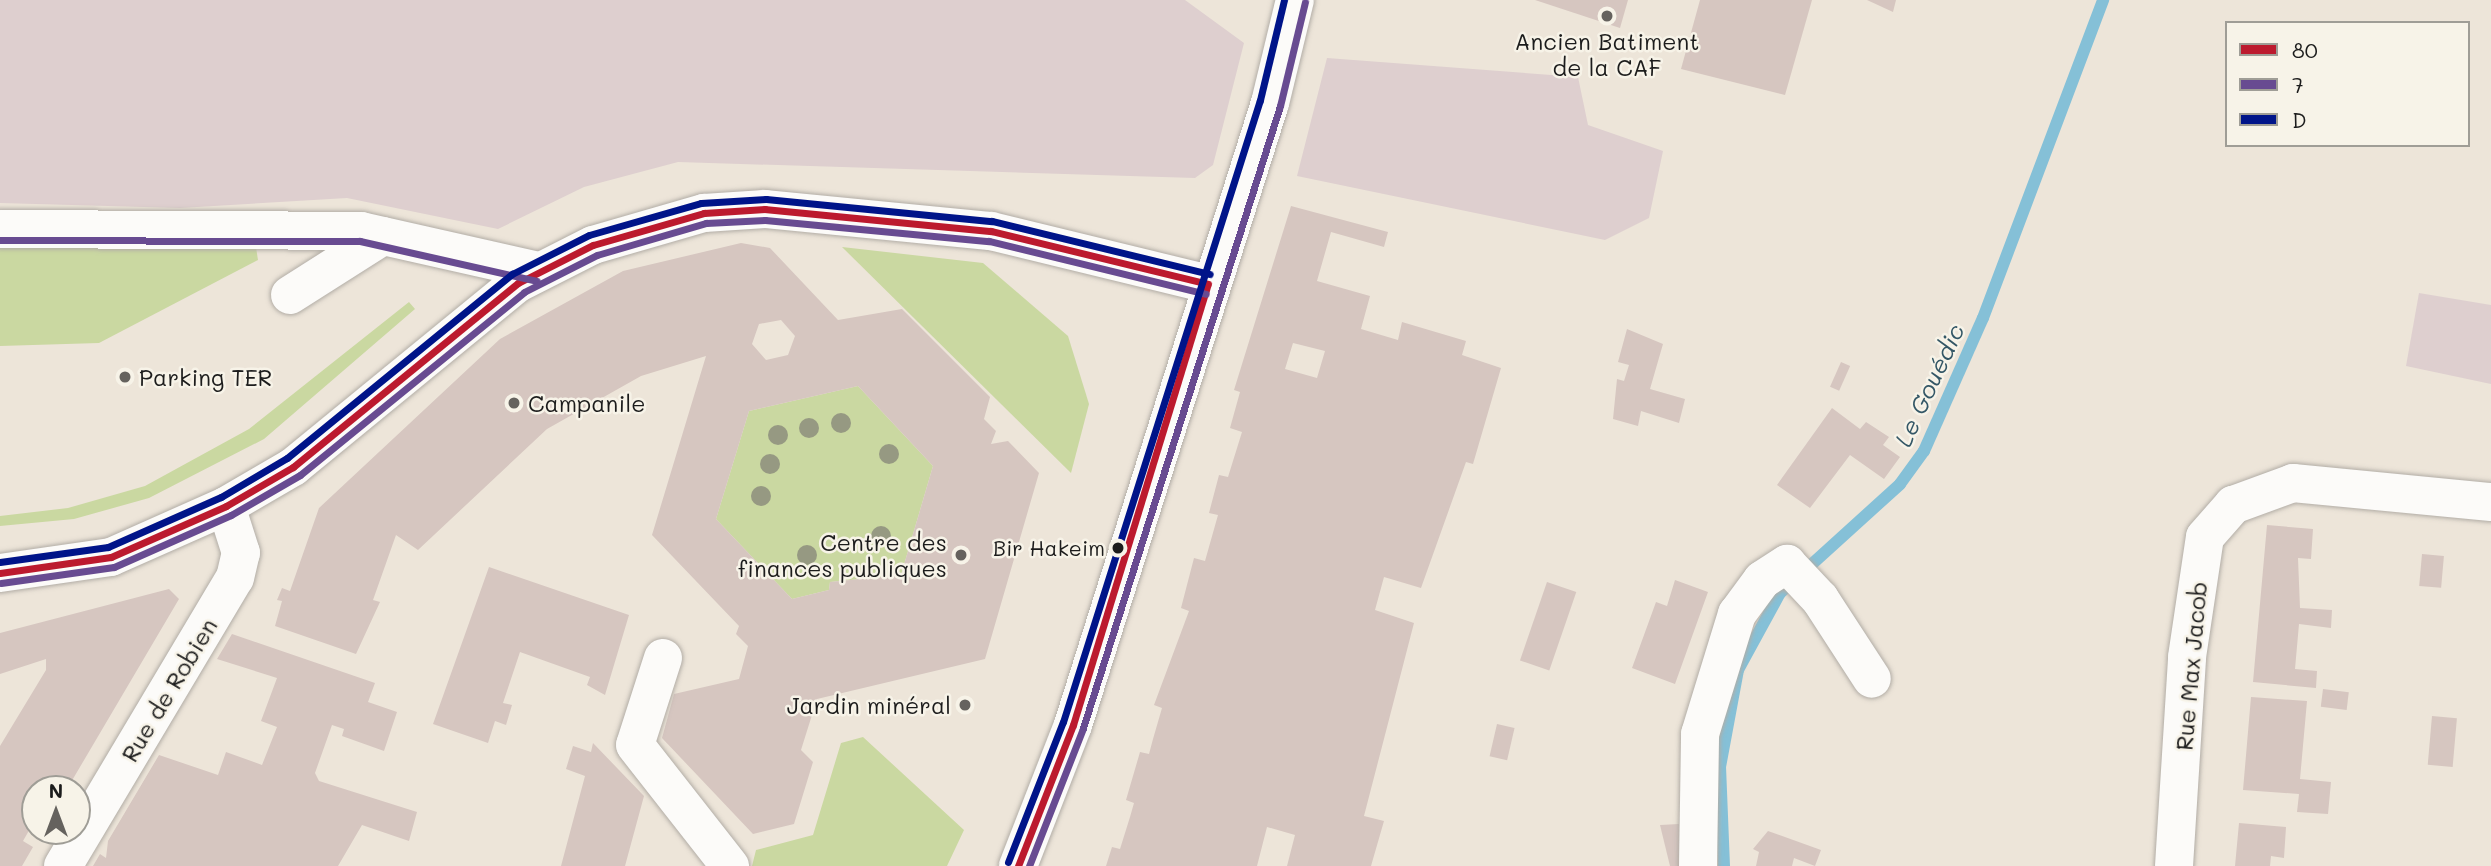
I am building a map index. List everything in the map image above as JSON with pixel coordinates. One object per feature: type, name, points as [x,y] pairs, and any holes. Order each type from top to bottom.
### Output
[{"type":"street","points":[[1018,866],[1073,725],[1208,284],[1270,103],[1295,0]]},
{"type":"street","points":[[0,573],[111,557],[226,506],[293,467],[479,309],[539,271],[593,245],[704,213],[765,209],[991,231],[1208,284]]},
{"type":"street","points":[[0,229],[312,232],[383,236],[539,271]]},
{"type":"street","points":[[312,232],[290,295],[383,236]]},
{"type":"street","name":"Rue Max Jacob","points":[[2174,866],[2187,657],[2205,537],[2233,505],[2258,492],[2292,483],[2491,502]]},
{"type":"street","name":"Rue de Robien","points":[[63,866],[235,578],[241,552],[226,506]]},
{"type":"street","points":[[1698,866],[1697,760],[1713,681],[1737,614],[1762,580],[1787,564],[1817,597],[1872,679]]},
{"type":"street","points":[[663,658],[635,746],[730,866]]},
{"type":"shaded area","points":[[0,0],[1185,0],[1244,43],[1213,165],[1195,178],[678,162],[584,187],[498,229],[347,198],[180,208],[0,203]]},
{"type":"shaded area","points":[[1327,58],[1578,77],[1588,125],[1663,151],[1649,218],[1605,240],[1297,176]]},
{"type":"shaded area","points":[[2419,293],[2491,305],[2491,384],[2406,366]]},
{"type":"green space","points":[[255,241],[258,260],[99,343],[0,346],[0,242]]},
{"type":"green space","points":[[842,247],[983,263],[1068,336],[1089,404],[1071,473]]},
{"type":"green space","points":[[409,302],[415,309],[264,439],[149,498],[74,519],[0,526],[0,516],[68,508],[145,486],[249,429]]},
{"type":"green space","points":[[858,386],[933,466],[901,575],[830,582],[829,590],[792,599],[716,519],[749,411]]},
{"type":"green space","points":[[863,737],[964,830],[947,866],[752,866],[756,850],[813,835],[841,743]]},
{"type":"building","name":"Ancien Batiment de la CAF","points":[[1535,0],[1628,0],[1620,28]]},
{"type":"building","points":[[1700,0],[1812,0],[1785,95],[1681,69]]},
{"type":"building","points":[[1867,0],[1896,0],[1893,12]]},
{"type":"building","points":[[1291,206],[1388,232],[1384,247],[1331,232],[1317,281],[1370,296],[1361,329],[1398,340],[1402,322],[1466,341],[1462,355],[1501,368],[1473,464],[1466,462],[1421,588],[1384,577],[1375,610],[1414,623],[1364,816],[1384,821],[1371,866],[1287,866],[1295,835],[1267,827],[1257,866],[1106,866],[1112,847],[1120,849],[1130,817],[1134,803],[1126,800],[1140,752],[1149,754],[1162,708],[1154,705],[1189,611],[1181,608],[1194,558],[1205,561],[1218,515],[1209,513],[1219,475],[1228,477],[1242,432],[1230,428],[1240,392],[1234,390]],"holes":[[[1293,343],[1325,351],[1317,378],[1285,369]]]},
{"type":"building","name":"Centre des finances publiques","points":[[741,243],[770,248],[838,320],[902,309],[990,397],[984,419],[996,431],[991,444],[1008,441],[1039,473],[985,659],[817,699],[801,750],[813,762],[794,824],[753,834],[662,738],[674,694],[739,679],[748,646],[736,634],[739,626],[652,535],[706,356],[641,376],[547,429],[418,550],[396,535],[373,600],[380,602],[356,654],[275,626],[282,601],[277,600],[282,588],[290,591],[319,508],[500,339],[623,271]],"holes":[[[781,320],[795,336],[788,355],[766,360],[752,344],[759,324]],[[858,386],[933,466],[901,575],[830,582],[829,590],[792,599],[716,519],[749,411]]]},
{"type":"building","points":[[1627,329],[1663,344],[1650,389],[1685,399],[1679,423],[1641,411],[1638,426],[1613,419],[1617,379],[1624,381],[1629,365],[1618,362]]},
{"type":"building","points":[[1841,362],[1850,366],[1839,391],[1830,387]]},
{"type":"building","points":[[1832,408],[1860,429],[1866,422],[1889,437],[1883,445],[1900,457],[1884,479],[1850,455],[1810,508],[1777,485]]},
{"type":"building","points":[[2267,525],[2313,529],[2311,559],[2298,558],[2300,608],[2332,610],[2331,628],[2299,624],[2295,669],[2317,671],[2316,688],[2253,682]]},
{"type":"building","points":[[2422,554],[2444,556],[2441,588],[2419,586]]},
{"type":"building","points":[[489,567],[629,615],[605,695],[587,685],[590,677],[520,652],[503,703],[512,705],[506,725],[495,721],[488,743],[433,724]]},
{"type":"building","points":[[1675,580],[1708,592],[1675,684],[1632,668],[1656,602],[1667,606]]},
{"type":"building","points":[[1547,582],[1576,592],[1549,671],[1520,660]]},
{"type":"building","points":[[169,589],[179,599],[75,775],[21,775],[21,845],[33,847],[22,866],[0,866],[0,746],[46,670],[46,659],[0,674],[0,633]]},
{"type":"building","points":[[232,634],[375,683],[368,702],[397,712],[384,751],[342,736],[344,729],[332,725],[315,773],[319,781],[417,812],[409,841],[362,825],[338,866],[93,866],[100,854],[106,858],[108,841],[159,755],[218,775],[226,752],[262,765],[277,727],[261,721],[277,678],[217,659]]},
{"type":"building","points":[[2323,689],[2349,692],[2347,710],[2321,707]]},
{"type":"building","points":[[2251,697],[2307,701],[2300,779],[2331,782],[2328,814],[2297,812],[2299,794],[2243,790]]},
{"type":"building","points":[[2432,716],[2457,718],[2453,767],[2428,765]]},
{"type":"building","points":[[1497,724],[1515,728],[1507,760],[1490,756]]},
{"type":"building","points":[[593,743],[644,796],[625,866],[561,866],[585,776],[566,769],[573,746],[591,752]]},
{"type":"building","points":[[2239,823],[2286,827],[2284,858],[2271,856],[2270,866],[2235,866]]},
{"type":"building","points":[[1679,824],[1679,866],[1670,866],[1660,825]]},
{"type":"building","points":[[1768,831],[1821,850],[1815,866],[1794,858],[1792,866],[1756,866],[1759,852],[1753,849]]},
{"type":"waterway","name":"Le Gouédic","points":[[1724,866],[1720,767],[1738,670],[1780,593],[1900,484],[1924,451],[1983,318],[2103,0]]},
{"type":"transit line","name":"D","points":[[1008,862],[1063,722],[1260,100],[1284,0]]},
{"type":"transit line","name":"7","points":[[1029,866],[1083,728],[1280,106],[1305,2]]},
{"type":"transit line","name":"D","points":[[0,562],[108,547],[221,497],[287,458],[512,274],[589,235],[701,203],[766,199],[992,221],[1210,274]]},
{"type":"transit line","name":"80","points":[[0,573],[111,557],[226,506],[293,467],[518,283],[593,245],[704,213],[765,209],[991,231],[1208,284]]},
{"type":"transit line","name":"7","points":[[1,583],[114,567],[231,515],[300,475],[524,292],[597,255],[706,223],[765,220],[989,241],[1206,294]]},
{"type":"transit line","name":"7","points":[[0,240],[360,241],[537,281]]},
{"type":"transit line","name":"80","points":[[1018,866],[1073,725],[1208,284]]},
{"type":"place","name":"Ancien Batiment de la CAF","points":[[1607,16]]},
{"type":"place","name":"Parking TER","points":[[125,377]]},
{"type":"place","name":"Campanile","points":[[514,403]]},
{"type":"place","name":"Bir Hakeim","points":[[1118,548]]},
{"type":"place","name":"Centre des finances publiques","points":[[961,555]]},
{"type":"place","name":"Jardin minéral","points":[[965,705]]}]
